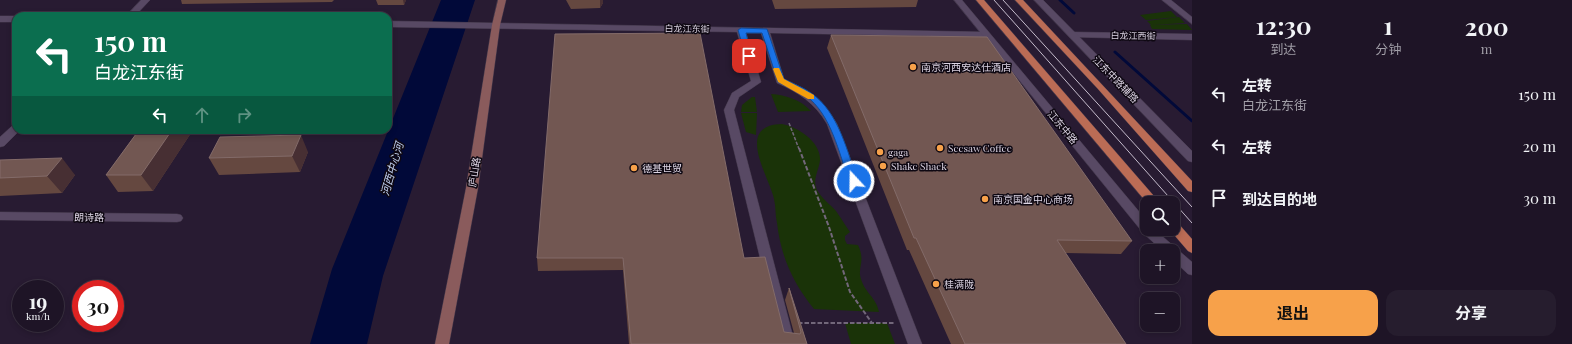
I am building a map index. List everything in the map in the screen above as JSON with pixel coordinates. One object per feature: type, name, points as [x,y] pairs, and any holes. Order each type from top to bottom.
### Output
[{"type":"main road","name":"庐山路","points":[[442,344],[472,188],[496,25],[502,0]]},
{"type":"main road","name":"江东中路","points":[[980,0],[1148,196]]},
{"type":"main road","points":[[1019,0],[1192,188]]},
{"type":"main road","points":[[1180,233],[1192,248]]},
{"type":"street","points":[[134,12],[146,0]]},
{"type":"street","name":"江东中路","points":[[958,0],[1148,231],[1163,244]]},
{"type":"street","name":"江东中路辅路","points":[[1038,0],[1074,35],[1192,158]]},
{"type":"street","points":[[1166,0],[1192,21]]},
{"type":"street","points":[[0,19],[12,19]]},
{"type":"street","name":"白龙江东街","points":[[392,24],[985,34]]},
{"type":"street","points":[[741,30],[756,82],[731,98],[729,110],[788,344]]},
{"type":"street","points":[[765,31],[780,81],[809,94],[824,110],[832,124],[915,344]]},
{"type":"street","name":"白龙江西街","points":[[1074,35],[1192,37]]},
{"type":"street","points":[[0,144],[12,132]]},
{"type":"street","name":"朗诗路","points":[[0,216],[177,218]]},
{"type":"street","points":[[1180,259],[1192,270]]},
{"type":"path","points":[[789,123],[829,226],[850,292],[872,323]]},
{"type":"path","points":[[783,323],[907,323]]},
{"type":"green space","points":[[1171,11],[1177,17],[1146,20],[1140,15]]},
{"type":"green space","points":[[1179,17],[1185,23],[1151,25],[1147,21]]},
{"type":"green space","points":[[1187,24],[1192,30],[1152,29],[1150,25]]},
{"type":"green space","points":[[771,94],[793,99],[803,104],[811,111],[778,112]]},
{"type":"green space","points":[[752,97],[755,97],[757,112],[741,112],[742,105]]},
{"type":"green space","points":[[741,113],[757,113],[756,135],[746,132]]},
{"type":"green space","points":[[782,124],[795,128],[813,141],[817,147],[820,160],[815,179],[817,190],[836,211],[850,232],[845,236],[847,244],[858,245],[861,256],[861,279],[865,288],[878,307],[879,312],[814,309],[794,279],[782,247],[776,220],[774,199],[758,153],[757,142],[760,133],[768,127]]},
{"type":"green space","points":[[845,323],[887,323],[895,344],[851,344]]},
{"type":"water","name":"河西中心河","points":[[441,0],[475,0],[383,276],[367,344],[310,344],[332,269],[387,134],[392,134],[392,121]]},
{"type":"building","name":"德基世贸","points":[[700,33],[744,258],[765,257],[784,332],[800,334],[801,332],[789,288],[807,344],[631,344],[623,258],[537,258],[555,34]]},
{"type":"building","name":"南京国金中心商场","points":[[831,35],[987,37],[1132,241],[1057,240],[1126,344],[965,344],[916,238],[914,238]]},
{"type":"building","points":[[136,134],[169,134],[141,175],[106,175]]},
{"type":"building","points":[[301,135],[292,156],[209,158],[220,137]]},
{"type":"building","points":[[62,158],[47,176],[0,178],[0,160]]},
{"type":"waterway","points":[[1060,0],[1074,13]]},
{"type":"waterway","points":[[1115,52],[1192,121]]},
{"type":"tram line","points":[[994,0],[1192,223]]},
{"type":"tram line","points":[[1003,0],[1192,207]]},
{"type":"slow traffic","points":[[777,69],[780,81],[794,86],[809,94],[811,97]]},
{"type":"place","name":"南京河西安达仕酒店","points":[[913,67]]},
{"type":"place","name":"Seesaw Coffee","points":[[940,148]]},
{"type":"place","name":"gaga","points":[[880,152]]},
{"type":"place","name":"Shake Shack","points":[[883,166]]},
{"type":"place","name":"德基世贸","points":[[634,168]]},
{"type":"place","name":"南京国金中心商场","points":[[985,199]]},
{"type":"place","name":"桂满陇","points":[[936,284]]},
{"type":"route","points":[[749,56],[741,30],[765,31],[780,81],[809,94],[824,110],[832,124],[854,181]]}]
